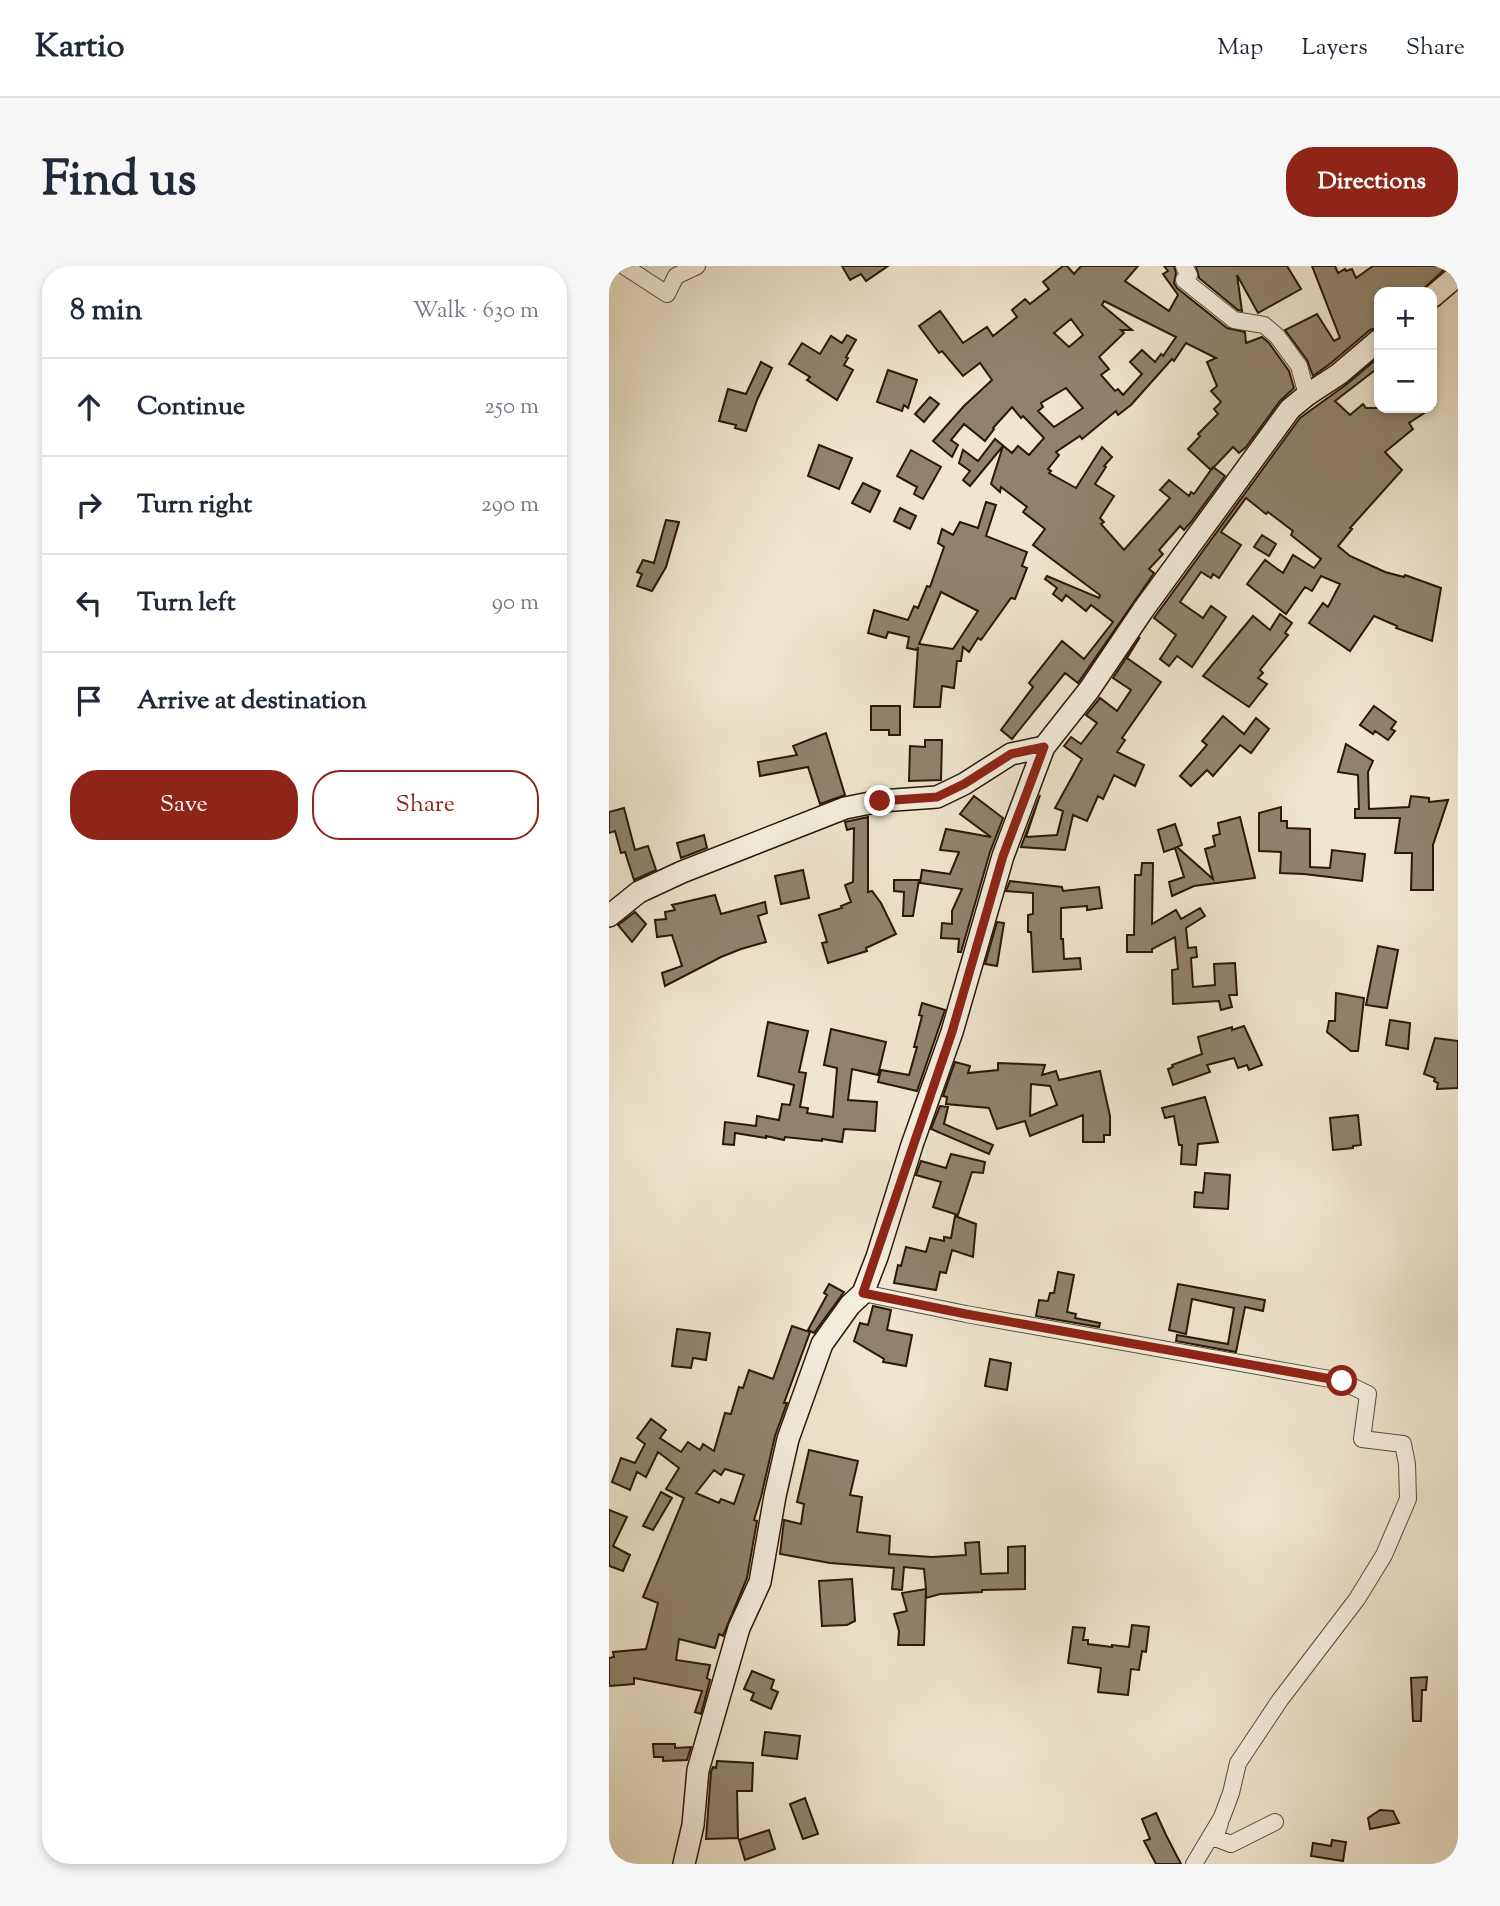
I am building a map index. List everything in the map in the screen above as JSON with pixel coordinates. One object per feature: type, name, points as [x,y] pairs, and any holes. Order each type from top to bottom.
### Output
[{"type":"street","points":[[624,266],[667,294],[675,276],[697,266]]},
{"type":"street","points":[[1184,266],[1189,275],[1184,281],[1234,320],[1264,325],[1277,336],[1299,366],[1307,395]]},
{"type":"street","points":[[1437,293],[1458,275]]},
{"type":"street","points":[[684,1864],[693,1825],[698,1770],[739,1628],[760,1582],[788,1439],[822,1344],[850,1305],[863,1293],[952,1032],[1003,856],[1044,747],[1089,690],[1143,610],[1290,410],[1374,344]]},
{"type":"street","points":[[609,916],[639,892],[671,877],[845,808],[880,801],[937,797],[964,784],[1011,754],[1044,747]]},
{"type":"street","points":[[863,1293],[1342,1381],[1368,1394],[1362,1439],[1403,1444],[1407,1464],[1408,1499],[1384,1555],[1357,1599],[1280,1700],[1238,1763],[1231,1793],[1215,1838],[1231,1844],[1275,1822]]},
{"type":"street","points":[[1193,1864],[1222,1817]]},
{"type":"building","points":[[842,266],[888,266],[866,281],[861,274],[850,280]]},
{"type":"building","points":[[1063,266],[1067,266],[1074,274],[1081,266],[1138,266],[1125,281],[1169,311],[1178,295],[1163,274],[1168,271],[1164,266],[1174,266],[1174,283],[1177,288],[1227,328],[1245,332],[1246,343],[1262,337],[1269,343],[1289,371],[1294,388],[1280,401],[1246,447],[1239,453],[1233,447],[1214,467],[1225,476],[1184,530],[1180,526],[1159,550],[1163,554],[1149,569],[1154,573],[1078,683],[1065,673],[1012,739],[1001,730],[1033,687],[1029,683],[1062,641],[1084,659],[1113,622],[1091,605],[1086,611],[1066,595],[1062,601],[1053,594],[1057,588],[1045,579],[1047,576],[1099,598],[1100,595],[1033,545],[1045,529],[1023,512],[1027,507],[1001,487],[1000,492],[991,484],[1003,446],[970,486],[963,480],[970,471],[959,463],[963,450],[978,461],[995,439],[1012,453],[1018,446],[1029,455],[1044,438],[1023,416],[1021,418],[1012,407],[985,441],[964,424],[951,440],[958,445],[952,457],[933,441],[992,380],[980,363],[963,376],[942,351],[939,353],[919,326],[940,311],[963,343],[987,327],[993,336],[1017,317],[1012,310],[1025,299],[1030,304],[1049,289],[1043,282]],"holes":[[[1104,301],[1176,337],[1163,356],[1161,354],[1155,362],[1142,350],[1130,362],[1142,374],[1123,395],[1118,389],[1115,391],[1101,375],[1109,369],[1099,357],[1124,333],[1121,330],[1132,330],[1102,305]],[[1071,319],[1083,335],[1069,347],[1054,333]],[[1186,343],[1216,358],[1207,362],[1217,386],[1211,391],[1221,402],[1214,409],[1218,414],[1198,434],[1200,436],[1188,449],[1211,470],[1194,494],[1191,492],[1189,496],[1169,480],[1160,490],[1170,498],[1124,550],[1101,524],[1104,522],[1100,518],[1114,496],[1095,484],[1112,457],[1102,447],[1076,488],[1049,473],[1051,471],[1048,469],[1059,455],[1056,452],[1080,436],[1082,439],[1116,411],[1118,415],[1131,405],[1172,359],[1174,361]],[[1066,388],[1083,408],[1054,427],[1038,411],[1043,407],[1041,403]]]},
{"type":"building","points":[[1196,266],[1287,266],[1301,289],[1258,313],[1237,275],[1242,311],[1199,278]]},
{"type":"building","points":[[1312,266],[1335,266],[1338,273],[1352,269],[1356,278],[1373,266],[1448,266],[1425,287],[1374,287],[1374,329],[1313,376],[1307,360],[1285,330],[1317,314],[1334,341],[1340,338]]},
{"type":"building","points":[[847,335],[856,340],[844,365],[853,370],[837,400],[807,380],[810,377],[789,364],[802,343],[820,354],[831,336],[842,343]]},
{"type":"building","points":[[1374,361],[1374,371],[1335,401],[1350,415],[1363,404],[1366,408],[1374,408],[1374,413],[1424,413],[1409,423],[1413,429],[1385,452],[1402,470],[1350,528],[1352,529],[1338,546],[1350,556],[1385,572],[1404,577],[1405,575],[1441,588],[1432,641],[1396,628],[1397,626],[1374,616],[1350,651],[1309,623],[1323,603],[1328,607],[1340,584],[1321,576],[1312,591],[1305,587],[1286,614],[1247,584],[1265,560],[1283,573],[1293,555],[1314,568],[1321,559],[1291,535],[1293,531],[1246,498],[1221,532],[1241,545],[1219,578],[1213,574],[1211,578],[1201,572],[1180,602],[1203,618],[1211,606],[1226,617],[1192,667],[1177,656],[1169,666],[1160,659],[1176,635],[1154,618],[1300,418]]},
{"type":"building","points":[[761,362],[772,368],[746,431],[735,428],[736,425],[719,421],[728,389],[746,394]]},
{"type":"building","points":[[888,370],[917,380],[908,408],[904,405],[902,411],[877,402]]},
{"type":"building","points":[[930,397],[939,404],[924,422],[915,414]]},
{"type":"building","points":[[819,445],[852,458],[839,489],[808,476]]},
{"type":"building","points":[[911,450],[941,467],[923,499],[914,494],[917,487],[897,476]]},
{"type":"building","points":[[863,483],[880,491],[870,512],[852,503]]},
{"type":"building","points":[[986,502],[996,505],[986,536],[1027,552],[1022,566],[1027,568],[1015,599],[1011,598],[981,640],[978,638],[969,652],[963,647],[961,661],[957,661],[954,688],[942,686],[940,707],[914,707],[918,647],[917,650],[907,648],[909,637],[888,632],[886,638],[868,633],[874,610],[908,620],[914,606],[918,608],[927,586],[930,587],[944,547],[938,543],[942,529],[953,535],[960,522],[978,528]],"holes":[[[941,592],[978,611],[953,649],[919,644]]]},
{"type":"building","points":[[900,508],[916,516],[910,529],[894,521]]},
{"type":"building","points":[[666,520],[679,522],[666,567],[652,591],[637,586],[642,574],[637,572],[643,560],[654,563]]},
{"type":"building","points":[[1262,535],[1276,544],[1269,556],[1254,547]]},
{"type":"building","points":[[1280,614],[1292,623],[1285,633],[1288,635],[1260,670],[1263,673],[1258,678],[1267,684],[1249,707],[1203,676],[1253,616],[1270,630]]},
{"type":"building","points":[[1140,637],[1127,658],[1161,682],[1122,738],[1125,740],[1117,752],[1144,765],[1135,786],[1114,775],[1103,799],[1098,796],[1087,821],[1073,815],[1065,850],[1021,847],[1040,795],[1026,837],[1057,835],[1063,811],[1055,808],[1082,759],[1064,746],[1071,737],[1081,744],[1097,723],[1086,715],[1100,698],[1117,711],[1131,690],[1113,678]]},
{"type":"building","points":[[871,706],[900,706],[900,735],[889,735],[889,730],[871,730]]},
{"type":"building","points":[[1374,706],[1396,722],[1391,729],[1395,731],[1388,740],[1360,725]]},
{"type":"building","points":[[1223,716],[1244,734],[1256,718],[1269,729],[1251,753],[1240,745],[1213,776],[1207,770],[1191,786],[1180,776],[1207,745],[1202,741]]},
{"type":"building","points":[[826,733],[845,795],[820,804],[808,767],[760,776],[758,762],[797,755],[793,746]]},
{"type":"building","points":[[925,740],[942,740],[941,780],[909,781],[910,746],[925,747]]},
{"type":"building","points":[[1346,744],[1373,761],[1368,772],[1369,809],[1409,807],[1411,796],[1429,798],[1429,802],[1448,800],[1433,845],[1433,890],[1411,890],[1412,853],[1395,853],[1400,818],[1355,818],[1355,809],[1359,809],[1358,775],[1338,772]]},
{"type":"building","points":[[974,796],[1003,818],[990,852],[961,952],[958,952],[959,939],[941,938],[942,923],[952,924],[952,911],[962,889],[920,883],[922,870],[950,874],[959,852],[940,850],[946,829],[991,837],[960,814]]},
{"type":"building","points":[[1281,807],[1281,821],[1287,821],[1287,828],[1310,829],[1310,867],[1330,868],[1332,850],[1365,854],[1362,881],[1280,873],[1281,852],[1259,851],[1259,813]]},
{"type":"building","points":[[624,808],[635,850],[648,846],[656,870],[634,880],[625,852],[621,853],[615,831],[609,833],[609,812]]},
{"type":"building","points":[[868,817],[868,892],[872,891],[881,903],[896,934],[866,948],[867,951],[828,963],[822,943],[827,942],[819,915],[842,908],[841,906],[851,902],[845,885],[853,882],[854,828],[847,830],[845,822]]},
{"type":"building","points":[[1240,817],[1255,878],[1194,886],[1172,896],[1169,882],[1184,877],[1175,848],[1164,852],[1158,830],[1175,824],[1182,845],[1177,847],[1213,879],[1205,849],[1215,846],[1213,836],[1220,834],[1218,823]]},
{"type":"building","points":[[704,835],[707,848],[681,858],[677,843]]},
{"type":"building","points":[[1142,863],[1153,863],[1152,924],[1176,910],[1181,919],[1200,908],[1205,916],[1186,928],[1188,948],[1196,947],[1197,957],[1191,958],[1193,987],[1215,985],[1214,964],[1235,963],[1237,995],[1229,995],[1232,1007],[1221,1010],[1219,1001],[1173,1004],[1172,970],[1178,969],[1175,937],[1152,949],[1152,952],[1127,952],[1127,935],[1134,935],[1135,875],[1141,875]]},
{"type":"building","points":[[803,870],[809,898],[781,904],[775,876]]},
{"type":"building","points":[[894,880],[919,880],[913,916],[903,916],[904,892],[894,891]]},
{"type":"building","points":[[1010,881],[1062,887],[1063,891],[1099,887],[1102,908],[1061,908],[1064,959],[1080,958],[1081,969],[1033,972],[1028,915],[1033,914],[1033,893],[1006,891]]},
{"type":"building","points":[[715,895],[721,914],[765,902],[767,913],[758,916],[766,942],[721,957],[665,986],[662,973],[682,966],[672,935],[657,937],[655,920],[666,919],[665,912],[675,910],[672,905]]},
{"type":"building","points":[[635,912],[646,924],[632,942],[618,925]]},
{"type":"building","points":[[997,922],[1004,923],[997,966],[985,964]]},
{"type":"building","points":[[1378,946],[1398,950],[1387,1008],[1366,1005]]},
{"type":"building","points":[[1336,993],[1364,998],[1358,1051],[1351,1051],[1327,1032],[1329,1021],[1335,1021]]},
{"type":"building","points":[[922,1003],[945,1010],[917,1091],[878,1082],[881,1070],[909,1075],[917,1047],[914,1047],[922,1016],[919,1015]]},
{"type":"building","points":[[1390,1020],[1410,1023],[1408,1049],[1386,1045]]},
{"type":"building","points":[[768,1022],[808,1031],[799,1072],[806,1073],[800,1107],[808,1108],[807,1113],[833,1117],[837,1068],[824,1065],[831,1029],[886,1042],[878,1075],[852,1069],[848,1100],[877,1102],[875,1131],[844,1129],[842,1142],[785,1137],[784,1140],[735,1133],[734,1145],[723,1144],[725,1122],[756,1126],[757,1116],[779,1120],[782,1104],[790,1105],[794,1085],[758,1076]]},
{"type":"building","points":[[1244,1026],[1262,1065],[1249,1070],[1247,1065],[1238,1068],[1234,1058],[1207,1065],[1210,1072],[1173,1085],[1168,1069],[1202,1054],[1198,1037]]},
{"type":"building","points":[[1435,1038],[1458,1041],[1458,1088],[1437,1089],[1435,1078],[1424,1074]]},
{"type":"building","points":[[955,1062],[970,1066],[968,1073],[998,1070],[998,1063],[1045,1065],[1042,1075],[1056,1071],[1059,1080],[1100,1071],[1110,1116],[1110,1135],[1104,1135],[1104,1142],[1083,1142],[1083,1115],[1030,1136],[1025,1121],[997,1129],[989,1108],[946,1104],[947,1097],[943,1096]],"holes":[[[1031,1084],[1050,1086],[1057,1105],[1030,1116]]]},
{"type":"building","points":[[1205,1097],[1218,1142],[1198,1144],[1196,1165],[1181,1164],[1182,1145],[1179,1145],[1174,1116],[1165,1118],[1162,1108]]},
{"type":"building","points":[[940,1106],[948,1107],[944,1124],[993,1145],[989,1154],[931,1129]]},
{"type":"building","points":[[1358,1115],[1361,1145],[1333,1150],[1330,1118]]},
{"type":"building","points":[[951,1154],[985,1162],[983,1173],[972,1172],[958,1215],[933,1207],[941,1182],[916,1175],[921,1161],[946,1168]]},
{"type":"building","points":[[1205,1173],[1230,1175],[1228,1209],[1194,1207],[1195,1192],[1203,1193]]},
{"type":"building","points":[[955,1216],[976,1224],[973,1257],[952,1250],[946,1273],[940,1272],[936,1290],[894,1283],[906,1247],[926,1252],[930,1238],[944,1241],[944,1237],[951,1238]]},
{"type":"building","points":[[1058,1272],[1074,1275],[1067,1312],[1076,1314],[1075,1318],[1100,1323],[1099,1327],[1036,1316],[1039,1300],[1048,1301],[1050,1293],[1054,1293]]},
{"type":"building","points":[[829,1284],[844,1292],[814,1333],[808,1330],[827,1295],[824,1293]]},
{"type":"building","points":[[1178,1284],[1265,1300],[1263,1311],[1245,1307],[1236,1352],[1176,1341],[1177,1335],[1228,1344],[1234,1308],[1192,1299],[1186,1334],[1169,1330]]},
{"type":"building","points":[[873,1306],[891,1310],[887,1330],[912,1335],[906,1366],[883,1362],[884,1359],[854,1341],[860,1323],[868,1325]]},
{"type":"building","points":[[792,1326],[810,1332],[775,1436],[754,1520],[757,1521],[747,1578],[723,1636],[719,1634],[715,1648],[679,1639],[676,1660],[710,1665],[707,1678],[710,1680],[701,1714],[695,1712],[702,1691],[634,1678],[634,1684],[609,1686],[609,1658],[614,1657],[613,1652],[646,1649],[658,1603],[643,1597],[684,1498],[666,1489],[679,1468],[658,1452],[646,1477],[637,1472],[630,1490],[612,1482],[621,1458],[635,1463],[645,1444],[637,1438],[651,1419],[666,1430],[660,1438],[681,1452],[688,1442],[700,1450],[703,1444],[714,1451],[725,1413],[731,1414],[739,1387],[743,1388],[749,1370],[773,1379]],"holes":[[[725,1469],[744,1475],[734,1504],[721,1499],[719,1503],[696,1493],[714,1470],[721,1475]]]},
{"type":"building","points":[[677,1329],[710,1333],[706,1360],[693,1358],[691,1368],[672,1366]]},
{"type":"building","points":[[990,1359],[1011,1363],[1007,1390],[985,1386]]},
{"type":"building","points":[[809,1450],[858,1461],[850,1495],[862,1497],[857,1532],[890,1536],[889,1554],[932,1557],[966,1555],[965,1543],[979,1542],[981,1574],[1008,1573],[1008,1547],[1025,1546],[1025,1589],[982,1590],[926,1598],[926,1590],[924,1645],[898,1645],[899,1631],[894,1614],[907,1611],[902,1593],[926,1589],[924,1569],[904,1567],[902,1590],[892,1589],[894,1568],[830,1563],[780,1554],[784,1520],[801,1524],[804,1504],[797,1502]]},
{"type":"building","points":[[661,1492],[672,1498],[653,1530],[643,1526]]},
{"type":"building","points":[[609,1510],[627,1517],[613,1546],[630,1555],[623,1571],[609,1566]]},
{"type":"building","points":[[852,1579],[855,1621],[847,1625],[822,1626],[819,1581]]},
{"type":"building","points":[[1132,1625],[1149,1627],[1146,1652],[1142,1651],[1139,1670],[1131,1669],[1128,1695],[1098,1692],[1101,1668],[1068,1663],[1073,1627],[1085,1628],[1083,1640],[1088,1640],[1088,1644],[1129,1647]]},
{"type":"building","points":[[752,1671],[774,1680],[771,1689],[778,1692],[771,1709],[751,1700],[754,1693],[744,1689]]},
{"type":"building","points":[[1427,1677],[1426,1690],[1422,1690],[1421,1721],[1413,1721],[1411,1678]]},
{"type":"building","points":[[765,1732],[800,1736],[797,1759],[762,1755]]},
{"type":"building","points":[[653,1744],[675,1744],[675,1748],[691,1747],[687,1760],[663,1761],[663,1757],[654,1757]]},
{"type":"building","points":[[717,1761],[753,1763],[752,1791],[737,1791],[738,1838],[706,1839],[711,1772],[713,1767],[716,1768]]},
{"type":"building","points":[[805,1798],[818,1834],[803,1839],[790,1804]]},
{"type":"building","points":[[1380,1810],[1393,1811],[1399,1823],[1370,1829],[1368,1818]]},
{"type":"building","points":[[1156,1813],[1181,1864],[1156,1864],[1144,1841],[1150,1839],[1142,1819]]},
{"type":"building","points":[[769,1830],[775,1849],[745,1860],[739,1840]]},
{"type":"building","points":[[1332,1840],[1346,1842],[1343,1861],[1311,1856],[1313,1843],[1331,1846]]},
{"type":"route","points":[[880,801],[937,797],[964,784],[1011,754],[1044,747],[1003,856],[952,1032],[863,1293],[1342,1381]]}]
